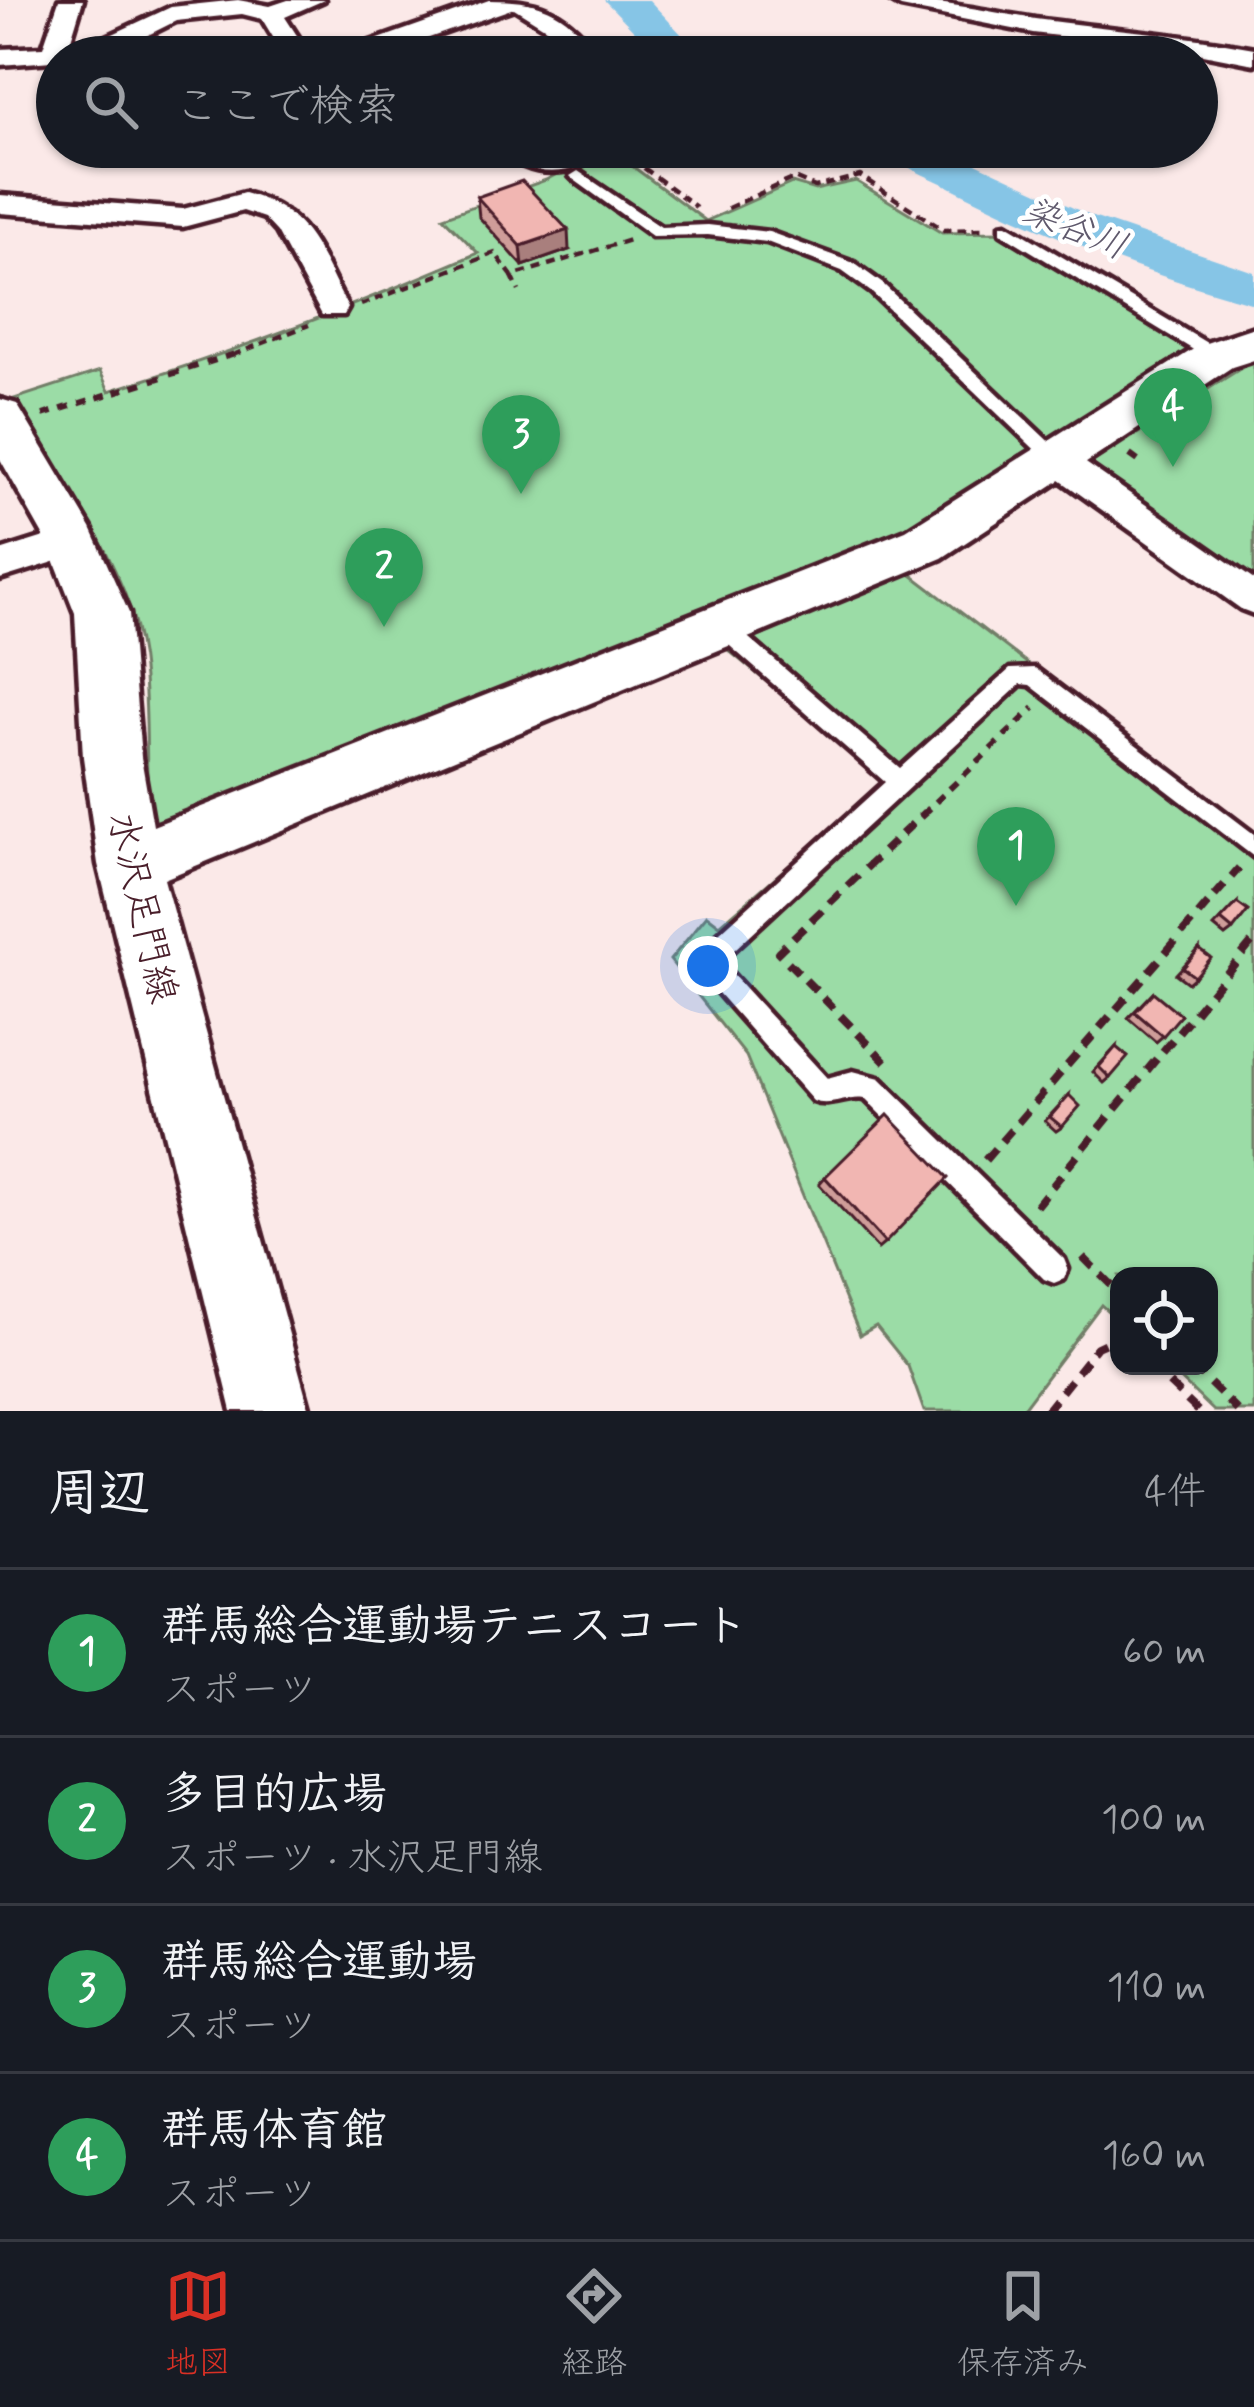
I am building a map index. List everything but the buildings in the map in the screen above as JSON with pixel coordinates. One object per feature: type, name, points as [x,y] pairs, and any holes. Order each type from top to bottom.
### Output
[{"type":"street","points":[[59,36],[70,0]]},
{"type":"street","points":[[126,36],[171,14],[242,7],[271,14],[312,0]]},
{"type":"street","points":[[428,36],[516,0],[568,36]]},
{"type":"street","points":[[901,0],[1033,26],[1122,36]]},
{"type":"street","points":[[1033,26],[1051,0]]},
{"type":"street","points":[[271,14],[285,36]]},
{"type":"street","points":[[1218,49],[1254,56]]},
{"type":"street","points":[[0,57],[36,55]]},
{"type":"street","points":[[0,204],[184,218],[244,202],[274,212],[289,227],[333,308]]},
{"type":"street","points":[[129,864],[924,544],[1235,350]]},
{"type":"street","name":"水沢足門線","points":[[0,416],[73,542],[102,613],[112,757],[129,864],[271,1411]]},
{"type":"street","points":[[1058,461],[1254,599]]},
{"type":"street","points":[[0,565],[73,542]]},
{"type":"lane","points":[[578,176],[658,232],[742,232],[792,244],[848,267],[877,288],[1058,461]]},
{"type":"lane","points":[[1007,229],[1235,350]]},
{"type":"lane","points":[[953,361],[973,354]]},
{"type":"lane","points":[[722,626],[900,781]]},
{"type":"lane","points":[[1054,1269],[871,1087],[854,1084],[823,1092],[705,961],[1017,675],[1025,674],[1254,847]]},
{"type":"path","points":[[645,168],[709,217],[794,178],[815,187],[860,176],[944,230],[1007,229]]},
{"type":"path","points":[[512,276],[519,291]]},
{"type":"path","points":[[891,1066],[778,952],[1040,702]]},
{"type":"path","points":[[985,1160],[1246,861],[1254,868]]},
{"type":"path","points":[[1047,1221],[1034,1208],[1254,940]]},
{"type":"path","points":[[973,1148],[1001,1176]]},
{"type":"path","points":[[1073,1247],[1110,1284]]},
{"type":"path","points":[[1046,1411],[1097,1347],[1110,1341]]},
{"type":"path","points":[[1160,1375],[1198,1411]]},
{"type":"path","points":[[1201,1375],[1238,1411]]},
{"type":"green space","points":[[568,168],[635,168],[706,221],[792,183],[815,190],[856,181],[942,233],[1002,232],[1186,344],[1189,356],[919,527],[150,828],[145,689],[130,608],[93,527],[14,399],[100,371],[109,391],[249,344],[433,272],[478,253],[443,217]]},
{"type":"green space","points":[[1254,360],[1254,580],[1093,471],[1091,463]]},
{"type":"green space","points":[[908,572],[1254,837],[1254,1411],[1214,1411],[1176,1375],[1218,1375],[1218,1267],[1110,1267],[1110,1313],[1101,1305],[1021,1411],[924,1411],[908,1366],[876,1326],[860,1335],[746,1056],[670,960],[707,915],[720,925],[882,785],[878,774],[728,650]]},
{"type":"waterway","name":"染谷川","points":[[624,0],[664,36]]},
{"type":"waterway","name":"染谷川","points":[[948,168],[1076,228],[1254,288]]},
{"type":"place","name":"群馬体育館","points":[[1173,467]]},
{"type":"place","name":"群馬総合運動場","points":[[521,494]]},
{"type":"place","name":"多目的広場","points":[[384,627]]},
{"type":"place","name":"群馬総合運動場テニスコート","points":[[1016,906]]}]
